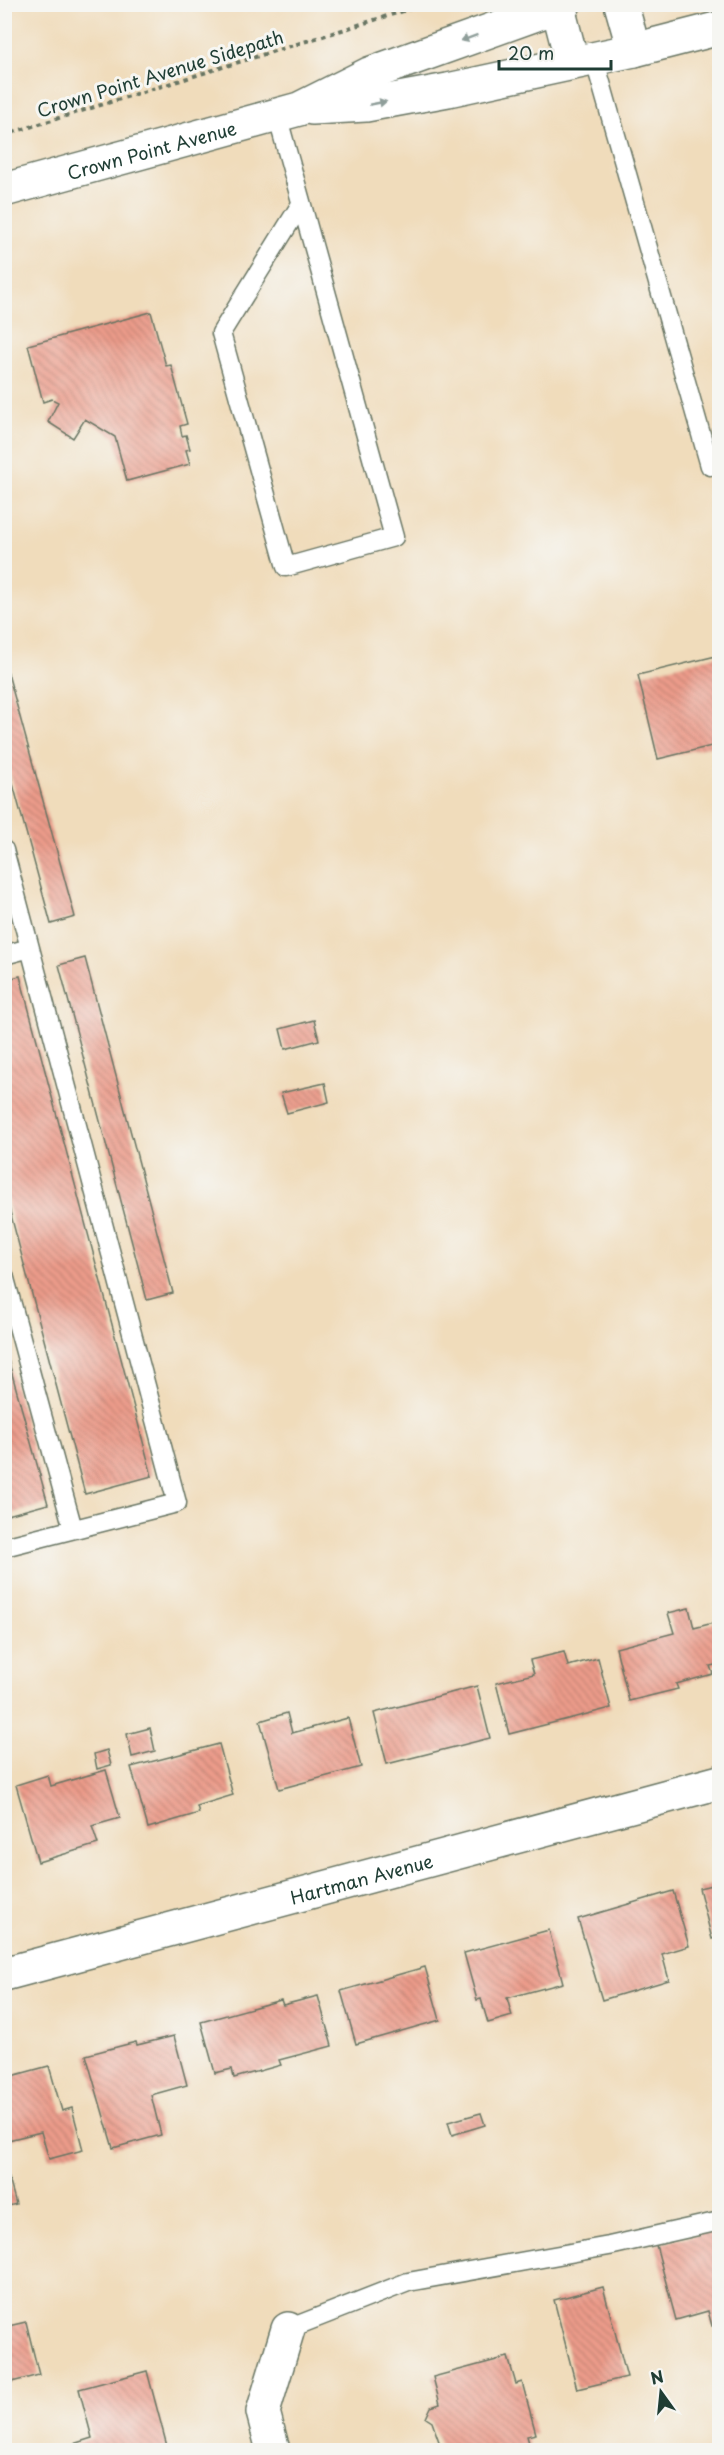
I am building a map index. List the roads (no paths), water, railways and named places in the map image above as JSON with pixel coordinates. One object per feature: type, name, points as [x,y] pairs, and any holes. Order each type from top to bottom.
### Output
[{"type":"main road","points":[[621,4],[634,50]]},
{"type":"main road","points":[[559,5],[583,60]]},
{"type":"main road","name":"Crown Point Avenue","points":[[4,190],[288,112],[369,74],[559,5]]},
{"type":"main road","name":"Crown Point Avenue","points":[[288,112],[366,105],[634,50],[720,28]]},
{"type":"main road","name":"Hartman Avenue","points":[[4,1974],[720,1782]]},
{"type":"main road","points":[[273,2451],[263,2412],[288,2330]]},
{"type":"lane","points":[[583,60],[710,466]]},
{"type":"lane","points":[[288,112],[301,204],[394,537],[286,567],[221,333],[301,204]]},
{"type":"lane","points":[[4,850],[177,1503],[4,1547]]},
{"type":"lane","points":[[4,955],[30,948]]},
{"type":"lane","points":[[4,1275],[72,1529]]},
{"type":"lane","points":[[288,2330],[408,2282],[609,2246],[720,2221]]}]
